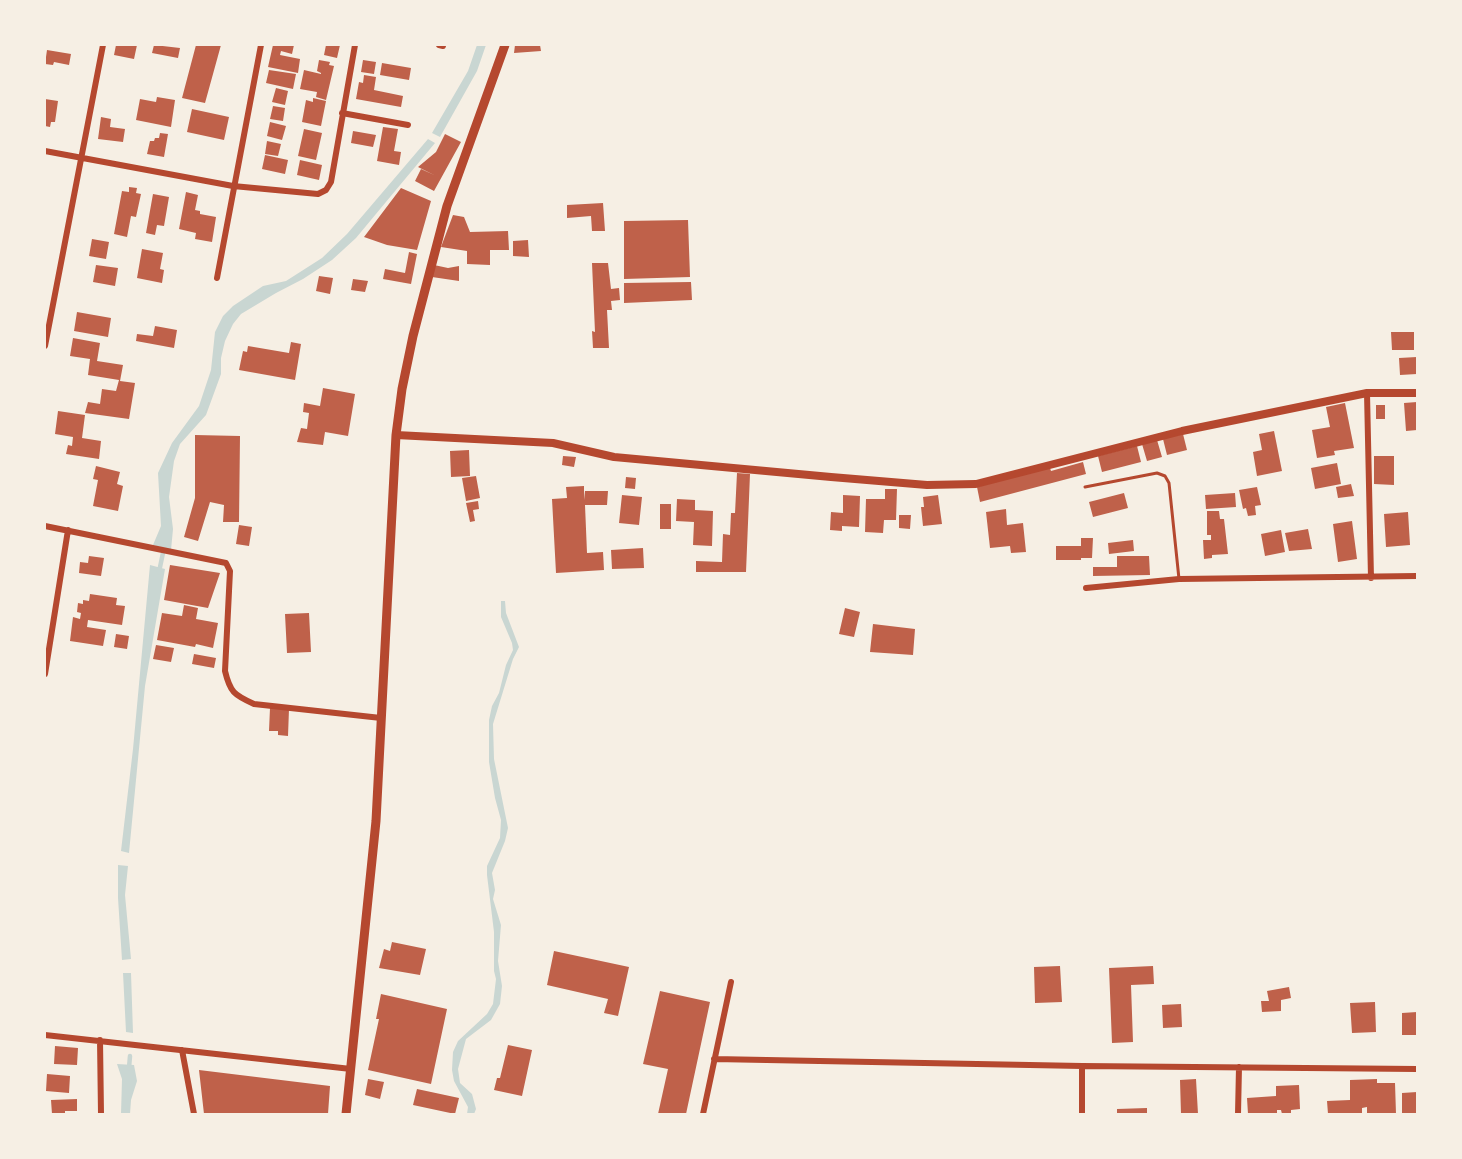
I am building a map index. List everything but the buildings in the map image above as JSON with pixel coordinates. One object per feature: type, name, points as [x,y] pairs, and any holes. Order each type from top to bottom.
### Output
[{"type":"main road","points":[[346,1114],[376,821],[396,435],[402,389],[413,336],[447,206],[505,45]]},
{"type":"street","points":[[45,346],[103,45]]},
{"type":"street","points":[[217,278],[261,45]]},
{"type":"street","points":[[45,151],[233,186],[318,194],[326,190],[331,182],[355,45]]},
{"type":"street","points":[[342,113],[408,125]]},
{"type":"street","points":[[396,435],[553,443],[614,457],[927,485],[976,484],[1182,431],[1367,393],[1417,393]]},
{"type":"street","points":[[1367,393],[1371,578]]},
{"type":"street","points":[[45,526],[226,563],[228,566],[225,671],[229,687],[237,696],[254,704],[381,718]]},
{"type":"street","points":[[45,674],[68,530]]},
{"type":"street","points":[[1086,588],[1179,579],[1417,576]]},
{"type":"street","points":[[703,1114],[731,982]]},
{"type":"street","points":[[45,1035],[351,1069]]},
{"type":"street","points":[[100,1040],[100,1114]]},
{"type":"street","points":[[182,1050],[194,1114]]},
{"type":"street","points":[[714,1059],[1417,1069]]},
{"type":"street","points":[[1082,1066],[1082,1114]]},
{"type":"street","points":[[1238,1114],[1239,1067]]},
{"type":"lane","points":[[1085,487],[1157,473],[1165,476],[1169,483],[1179,579]]},
{"type":"shaded area","points":[[477,45],[486,45],[477,71],[440,137],[432,133],[468,71]]},
{"type":"shaded area","points":[[428,139],[435,143],[356,238],[332,260],[241,314],[233,324],[225,341],[221,358],[221,374],[206,415],[180,444],[174,461],[169,497],[173,529],[171,550],[153,545],[161,526],[158,473],[172,443],[199,406],[211,370],[215,332],[223,316],[233,306],[263,286],[286,281],[322,258],[347,234]]},
{"type":"shaded area","points":[[150,565],[165,569],[145,686],[129,853],[121,851]]},
{"type":"shaded area","points":[[501,601],[505,601],[506,613],[519,647],[513,659],[493,724],[494,759],[508,828],[492,873],[495,890],[493,899],[501,925],[498,961],[502,986],[500,1004],[491,1020],[466,1039],[458,1069],[460,1083],[472,1094],[476,1109],[474,1114],[467,1114],[468,1107],[454,1081],[453,1052],[458,1041],[487,1014],[493,1004],[496,979],[487,866],[500,838],[501,820],[489,762],[489,720],[513,650],[501,617]]},
{"type":"shaded area","points":[[118,865],[128,866],[125,895],[131,959],[122,960],[118,898]]},
{"type":"shaded area","points":[[123,973],[131,973],[133,1033],[126,1032]]},
{"type":"shaded area","points":[[117,1064],[134,1065],[137,1081],[131,1100],[130,1114],[121,1114],[122,1079]]},
{"type":"waterway","points":[[159,572],[164,548]]},
{"type":"waterway","points":[[129,1068],[130,1056]]}]
